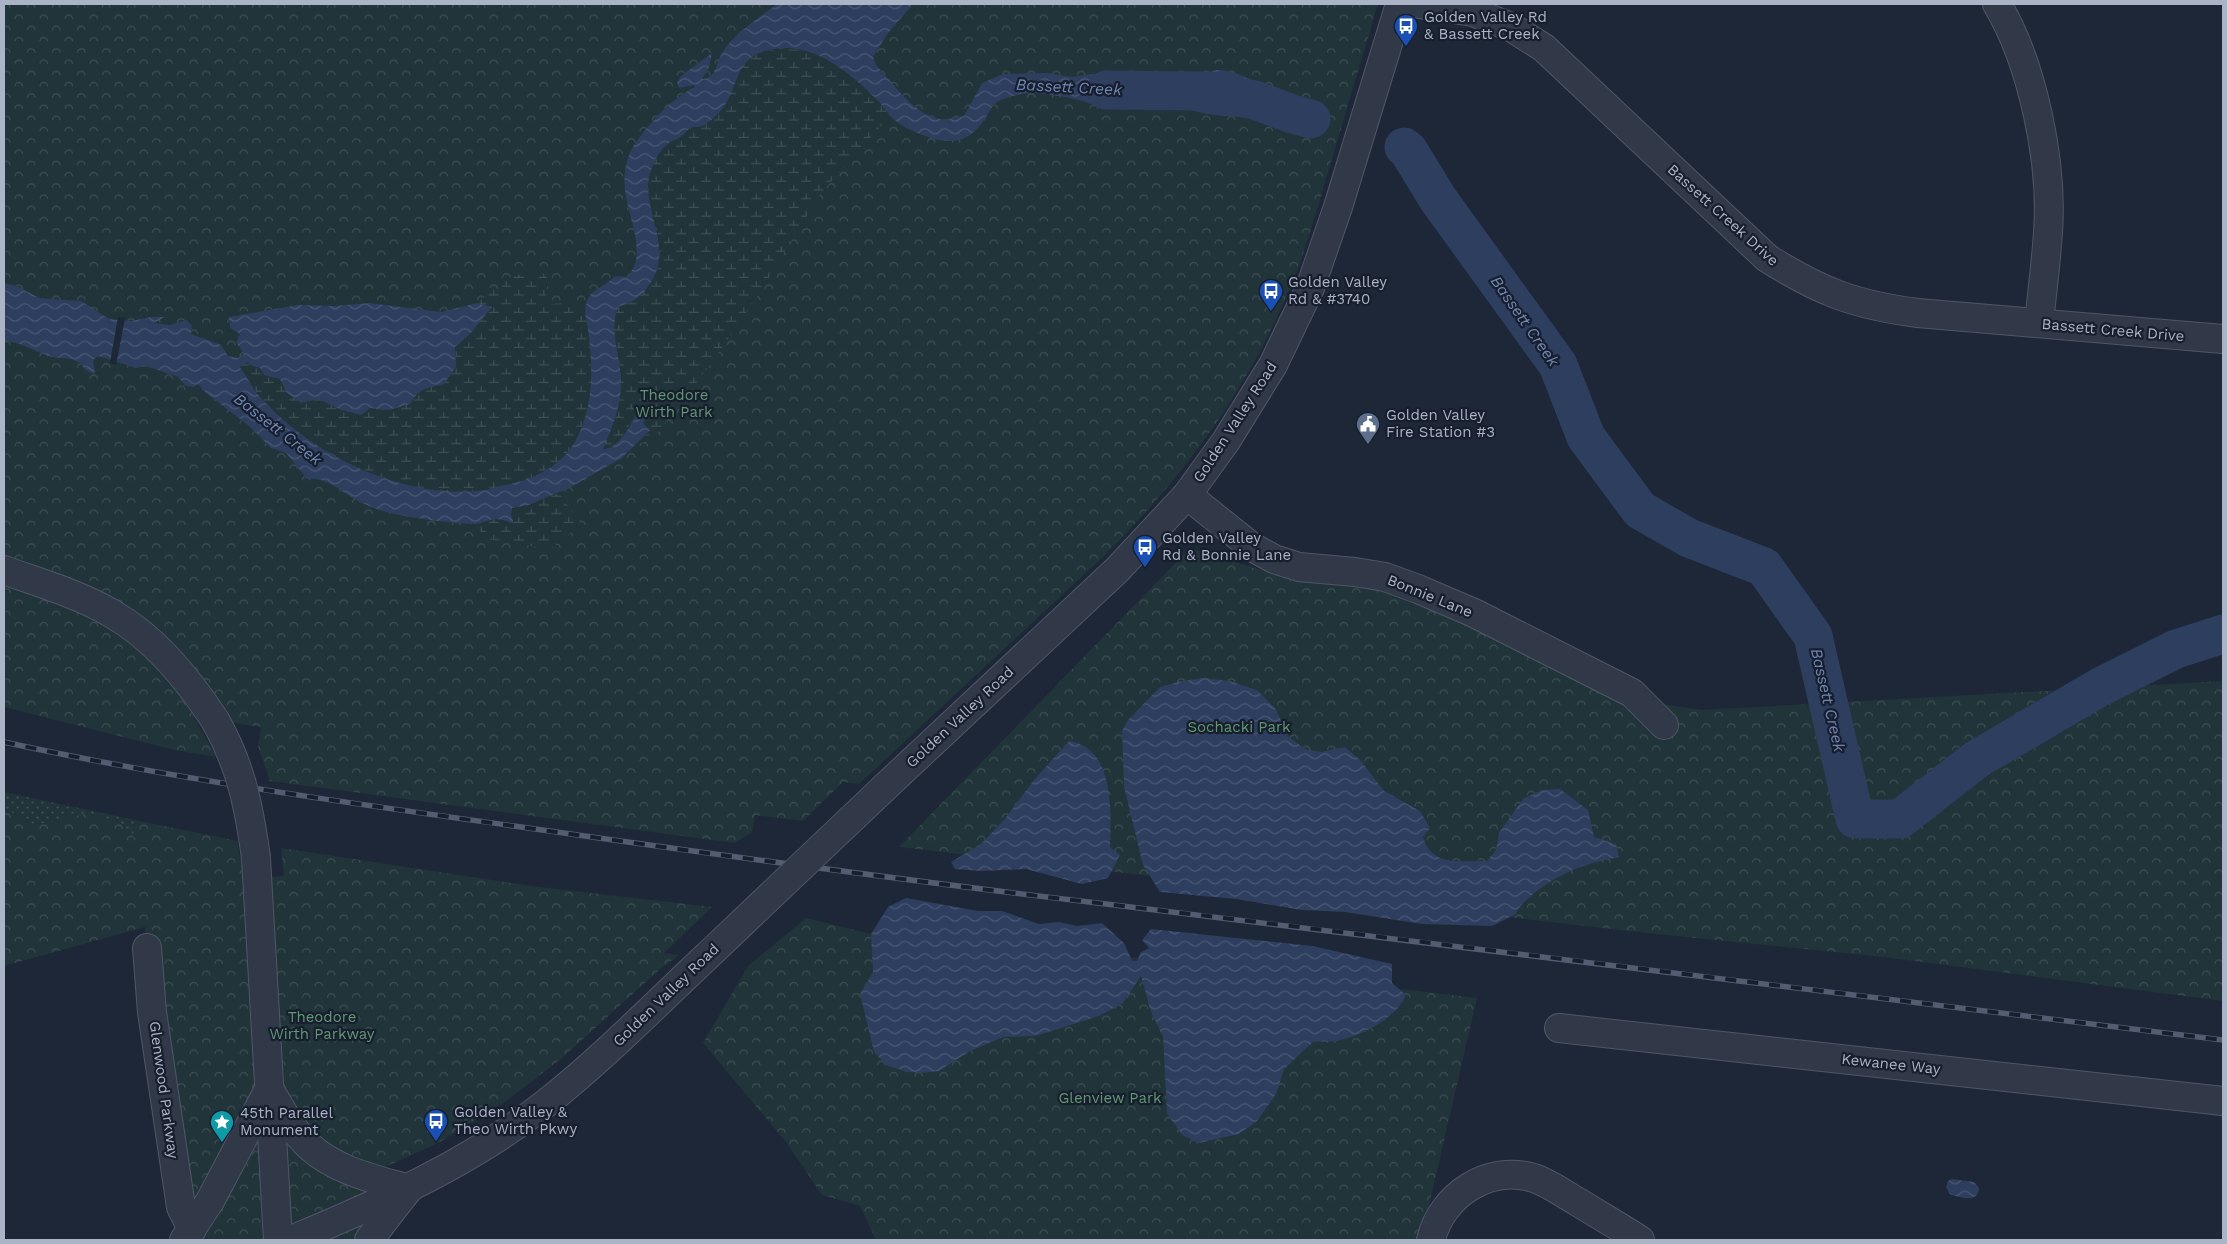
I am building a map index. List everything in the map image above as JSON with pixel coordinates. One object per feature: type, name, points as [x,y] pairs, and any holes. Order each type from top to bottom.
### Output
[{"type":"street","name":"Golden Valley Road","points":[[291,1240],[409,1189],[489,1143],[544,1104],[600,1057],[1117,570],[1187,496],[1226,441],[1273,364],[1310,288],[1338,207],[1400,4]]},
{"type":"street","name":"Bassett Creek Drive","points":[[1419,4],[1473,12],[1511,27],[1544,48],[1767,258],[1804,281],[1844,298],[1885,309],[2223,339]]},
{"type":"street","points":[[1997,4],[2024,62],[2038,118],[2048,174],[2048,231],[2039,323]]},
{"type":"street","name":"Bonnie Lane","points":[[1187,496],[1252,547],[1274,559],[1299,567],[1355,572],[1385,577],[1426,592],[1474,613],[1632,693],[1664,725]]},
{"type":"street","points":[[4,570],[86,601],[111,613],[138,631],[164,654],[183,676],[215,720],[239,771],[250,812],[256,858],[278,1240]]},
{"type":"street","name":"Glenwood Parkway","points":[[147,948],[152,1012],[181,1207],[188,1235]]},
{"type":"street","name":"Kewanee Way","points":[[1559,1028],[2223,1101]]},
{"type":"street","points":[[269,1088],[288,1122],[309,1146],[328,1159],[357,1173],[409,1189],[369,1240]]},
{"type":"street","points":[[188,1235],[210,1201],[269,1088]]},
{"type":"street","points":[[1431,1240],[1441,1212],[1464,1189],[1485,1179],[1519,1175],[1534,1178],[1640,1240]]},
{"type":"green space","name":"Theodore Wirth Park","points":[[4,4],[1378,4],[1299,266],[1266,340],[1227,407],[1206,438],[1158,498],[1104,556],[859,784],[843,782],[803,821],[755,815],[752,832],[735,843],[270,781],[258,746],[261,727],[194,717],[216,757],[175,750],[4,707]]},
{"type":"green space","points":[[779,49],[806,51],[833,62],[865,88],[890,116],[821,193],[758,295],[710,365],[652,440],[637,444],[650,430],[633,419],[617,443],[602,449],[613,426],[621,377],[613,319],[618,307],[633,302],[658,269],[660,251],[657,229],[648,194],[648,178],[653,164],[669,143],[682,136],[730,96],[734,81],[745,63],[754,56],[766,51]]},
{"type":"green space","points":[[535,270],[545,274],[548,280],[545,299],[552,304],[564,303],[585,315],[591,350],[591,387],[589,405],[584,422],[577,438],[567,453],[547,470],[522,481],[486,488],[448,490],[412,486],[376,475],[332,453],[295,429],[273,411],[259,396],[239,367],[248,362],[250,365],[260,368],[264,375],[280,379],[287,393],[301,403],[319,399],[341,410],[370,408],[389,410],[417,393],[430,387],[443,385],[456,367],[455,347],[470,334],[492,307],[477,303],[486,296],[486,287],[499,290],[508,278]]},
{"type":"green space","points":[[559,493],[580,523],[566,538],[550,549],[487,539],[474,524],[484,521],[503,520],[514,524],[512,508],[529,505]]},
{"type":"green space","name":"Sochacki Park","points":[[1190,548],[1261,570],[1410,595],[1615,697],[1702,710],[2223,681],[2223,1001],[1884,957],[1638,932],[899,847]]},
{"type":"green space","points":[[4,792],[135,820],[137,838],[118,821],[85,814],[63,817],[50,823],[32,824],[4,810]]},
{"type":"green space","name":"Theodore Wirth Parkway","points":[[4,810],[32,824],[50,823],[63,817],[85,814],[118,821],[136,838],[135,820],[238,841],[239,855],[267,861],[268,877],[284,876],[281,848],[531,886],[712,907],[664,953],[679,955],[658,971],[562,1058],[505,1102],[440,1142],[385,1167],[378,1240],[198,1240],[147,948],[145,927],[4,966]]},
{"type":"green space","name":"Glenview Park","points":[[806,918],[871,934],[873,972],[860,994],[985,940],[1477,998],[1421,1240],[876,1240],[860,1206],[822,1195],[786,1142],[703,1043],[748,966]]},
{"type":"water","points":[[777,4],[913,4],[888,33],[873,57],[876,65],[913,105],[930,116],[940,119],[964,116],[982,83],[1003,74],[1047,73],[1072,77],[1090,74],[1108,75],[1127,83],[1160,84],[1159,98],[1131,97],[1102,106],[1051,95],[1033,93],[1015,95],[995,104],[979,127],[967,137],[960,140],[945,141],[923,135],[898,123],[864,87],[826,59],[796,49],[781,48],[755,55],[742,67],[728,100],[721,111],[705,124],[699,127],[692,127],[682,136],[666,145],[653,165],[649,179],[648,193],[659,250],[658,264],[653,279],[643,293],[629,303],[618,307],[615,334],[621,388],[613,423],[603,449],[609,448],[621,439],[641,408],[649,414],[643,423],[650,430],[622,458],[571,487],[529,505],[512,508],[511,515],[514,524],[499,519],[470,524],[420,519],[374,508],[358,501],[327,482],[307,479],[286,453],[271,448],[249,426],[206,393],[198,384],[194,387],[186,386],[178,377],[146,366],[136,368],[98,356],[93,360],[95,374],[87,371],[73,360],[49,356],[21,345],[4,341],[4,283],[19,287],[39,298],[81,301],[109,319],[132,321],[150,317],[165,317],[154,323],[169,325],[187,320],[192,326],[191,334],[221,345],[228,356],[238,358],[244,354],[236,342],[240,334],[230,328],[229,317],[298,305],[334,306],[369,303],[441,312],[477,303],[492,307],[470,334],[455,347],[456,367],[443,385],[424,390],[410,404],[389,410],[370,408],[361,415],[341,410],[319,399],[301,403],[287,393],[280,379],[264,375],[260,368],[250,365],[248,362],[240,367],[253,388],[283,420],[332,455],[360,468],[388,479],[417,487],[446,491],[486,490],[526,480],[546,470],[563,457],[576,440],[582,428],[589,403],[591,377],[585,307],[594,291],[615,276],[628,277],[635,262],[637,247],[624,185],[628,158],[633,147],[662,111],[680,96],[695,87],[694,85],[679,88],[677,83],[681,76],[712,53],[709,68],[702,79],[710,76],[715,70],[722,53],[733,39]]},
{"type":"water","points":[[1216,70],[1240,75],[1301,106],[1313,110],[1309,127],[1281,124],[1252,112],[1242,115],[1221,116],[1169,105],[1170,81],[1196,72],[1202,74]]},
{"type":"water","points":[[1203,678],[1229,681],[1257,690],[1275,708],[1289,737],[1305,749],[1321,752],[1345,747],[1361,761],[1384,791],[1420,811],[1430,828],[1423,837],[1427,847],[1433,854],[1441,858],[1458,861],[1487,861],[1496,850],[1499,833],[1523,799],[1542,790],[1560,789],[1588,810],[1594,837],[1616,844],[1619,857],[1583,866],[1561,875],[1524,902],[1516,914],[1492,926],[1422,924],[1345,912],[1302,910],[1236,899],[1160,892],[1143,865],[1124,787],[1122,731],[1128,720],[1160,687]]},
{"type":"water","points":[[1069,741],[1084,746],[1095,755],[1107,784],[1110,800],[1110,847],[1120,855],[1108,878],[1082,884],[1026,869],[982,871],[955,869],[951,862],[981,844],[1004,820],[1034,780]]},
{"type":"water","points":[[906,898],[978,911],[1002,911],[1039,924],[1059,922],[1077,926],[1102,923],[1124,943],[1132,961],[1137,961],[1141,952],[1149,948],[1142,940],[1151,929],[1312,946],[1392,964],[1392,983],[1406,995],[1401,1004],[1377,1025],[1357,1035],[1337,1041],[1313,1042],[1284,1069],[1276,1094],[1257,1121],[1239,1134],[1199,1143],[1182,1135],[1167,1113],[1163,1037],[1150,1009],[1141,976],[1123,1003],[1099,1016],[1036,1036],[1004,1037],[970,1051],[939,1071],[907,1072],[886,1065],[874,1052],[860,994],[873,972],[871,934],[888,907]]},
{"type":"water","points":[[1952,1179],[1974,1182],[1979,1188],[1978,1193],[1972,1198],[1950,1194],[1946,1187],[1948,1181]]},
{"type":"pier","points":[[118,317],[125,318],[116,365],[110,363]]},
{"type":"waterway","name":"Bassett Creek","points":[[1106,90],[1202,91],[1255,100],[1311,119]]},
{"type":"waterway","name":"Bassett Creek","points":[[1404,147],[1408,150],[1438,199],[1558,365],[1586,437],[1640,510],[1689,538],[1764,567],[1813,636],[1855,819],[1900,819],[1977,759],[2100,687],[2176,649],[2223,634]]},
{"type":"railway","points":[[4,742],[195,779],[322,799],[810,867],[2223,1040]]},
{"type":"place","name":"Golden Valley Rd & Bassett Creek","points":[[1406,47]]},
{"type":"place","name":"Golden Valley Rd & #3740","points":[[1271,312]]},
{"type":"place","name":"Golden Valley Fire Station #3","points":[[1368,445]]},
{"type":"place","name":"Golden Valley Rd & Bonnie Lane","points":[[1145,568]]},
{"type":"place","name":"Golden Valley & Theo Wirth Pkwy","points":[[436,1142]]},
{"type":"place","name":"45th Parallel Monument","points":[[222,1143]]}]
